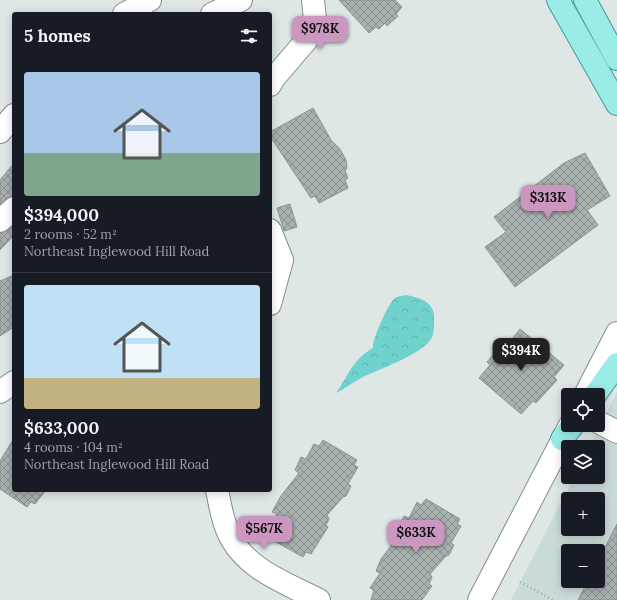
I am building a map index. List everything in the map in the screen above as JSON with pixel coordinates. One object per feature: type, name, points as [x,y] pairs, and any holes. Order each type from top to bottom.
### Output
[{"type":"main road","points":[[558,0],[617,104]]},
{"type":"main road","points":[[585,0],[617,59]]},
{"type":"main road","points":[[600,388],[617,364]]},
{"type":"street","points":[[128,12],[150,0]]},
{"type":"street","points":[[216,12],[241,0]]},
{"type":"street","points":[[272,82],[316,29],[313,0]]},
{"type":"street","points":[[0,132],[12,117]]},
{"type":"street","points":[[0,221],[12,210]]},
{"type":"street","points":[[272,235],[282,260],[272,297]]},
{"type":"street","points":[[589,388],[617,333]]},
{"type":"street","points":[[0,392],[12,383]]},
{"type":"street","points":[[605,426],[617,432]]},
{"type":"street","points":[[479,600],[567,432]]},
{"type":"street","points":[[217,492],[228,532],[243,556],[269,575],[319,600]]},
{"type":"path","points":[[520,582],[553,600]]},
{"type":"shaded area","points":[[617,392],[617,600],[511,600],[561,502],[561,536],[605,536],[605,492],[566,492],[570,484],[605,484],[605,440],[593,440],[597,432],[605,432],[605,416]]},
{"type":"green space","points":[[406,295],[424,300],[431,306],[434,315],[434,330],[431,339],[426,345],[411,355],[365,376],[336,393],[355,363],[373,348],[378,330],[391,302],[397,297]]},
{"type":"building","points":[[339,0],[395,0],[402,7],[396,14],[398,16],[387,26],[385,23],[379,29],[376,27],[369,33]]},
{"type":"building","points":[[313,108],[331,140],[340,149],[346,160],[347,168],[345,171],[348,178],[345,180],[348,188],[319,203],[315,196],[311,198],[272,139],[272,131]]},
{"type":"building","points":[[585,153],[610,196],[587,210],[598,225],[515,287],[485,247],[506,232],[494,217],[564,163]]},
{"type":"building","points":[[12,165],[12,197],[0,204],[0,180]]},
{"type":"building","points":[[290,204],[297,227],[284,231],[277,208]]},
{"type":"building","points":[[12,227],[12,237],[0,250],[0,233]]},
{"type":"building","points":[[12,276],[12,328],[0,336],[0,281]]},
{"type":"building","points":[[520,329],[564,365],[554,377],[557,380],[536,403],[533,401],[521,414],[479,378],[490,365],[487,362],[506,340],[509,343]]},
{"type":"building","points":[[323,440],[357,460],[354,465],[358,467],[348,484],[351,486],[346,496],[343,497],[327,515],[329,519],[326,525],[328,527],[311,554],[306,552],[303,557],[269,538],[271,532],[267,530],[277,514],[272,512],[281,496],[299,473],[295,470],[301,457],[306,459],[314,444],[319,446]]},
{"type":"building","points":[[12,441],[12,492],[44,492],[35,504],[31,502],[27,507],[0,489],[0,461]]},
{"type":"building","points":[[426,499],[460,519],[457,524],[461,526],[451,543],[454,545],[449,555],[446,556],[430,574],[432,577],[429,584],[432,586],[422,600],[371,600],[374,590],[370,588],[380,573],[376,571],[381,559],[402,531],[398,529],[404,516],[409,518],[417,502],[421,505]]},
{"type":"building","points":[[617,524],[617,600],[578,600],[584,588],[605,588],[605,547]]}]
